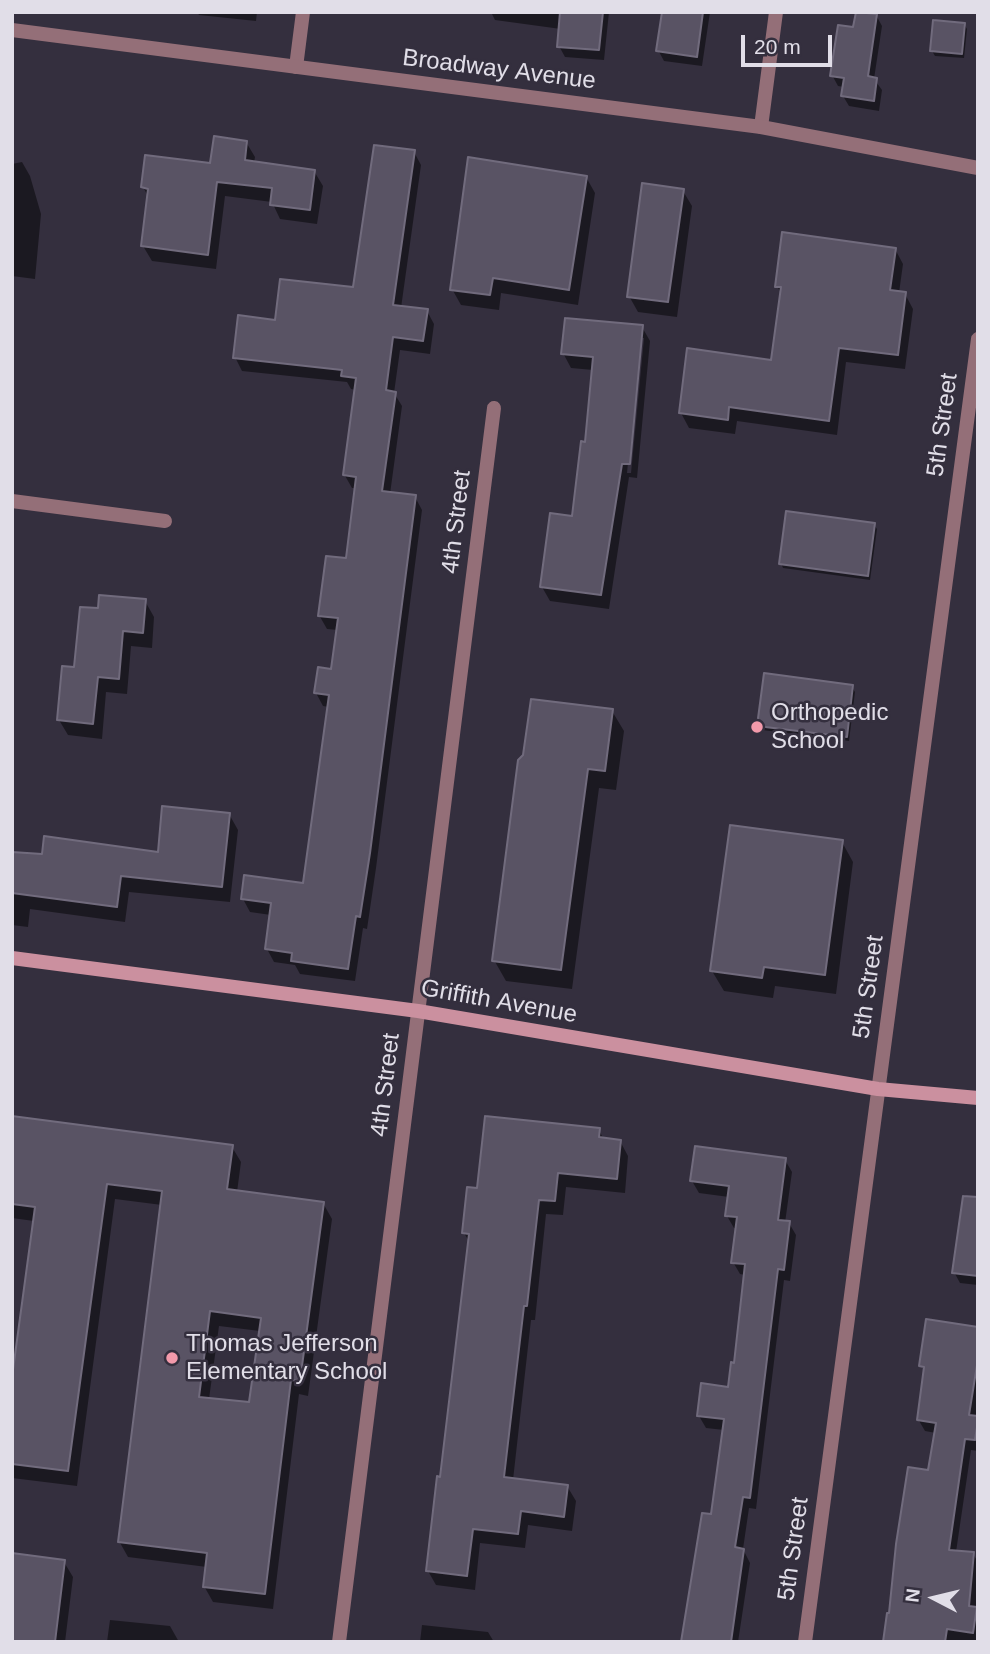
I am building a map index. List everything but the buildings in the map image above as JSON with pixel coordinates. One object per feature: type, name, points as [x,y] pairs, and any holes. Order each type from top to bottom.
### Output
[{"type":"main road","name":"Griffith Avenue","points":[[12,958],[418,1011],[878,1090],[978,1098]]},
{"type":"street","points":[[296,67],[303,12]]},
{"type":"street","points":[[761,127],[776,12]]},
{"type":"street","name":"Broadway Avenue","points":[[12,30],[761,127],[978,168]]},
{"type":"street","name":"5th Street","points":[[805,1642],[978,339]]},
{"type":"street","name":"4th Street","points":[[339,1642],[494,408]]},
{"type":"street","points":[[12,501],[165,521]]},
{"type":"place","name":"Orthopedic School","points":[[757,727]]},
{"type":"place","name":"Thomas Jefferson Elementary School","points":[[172,1358]]}]
